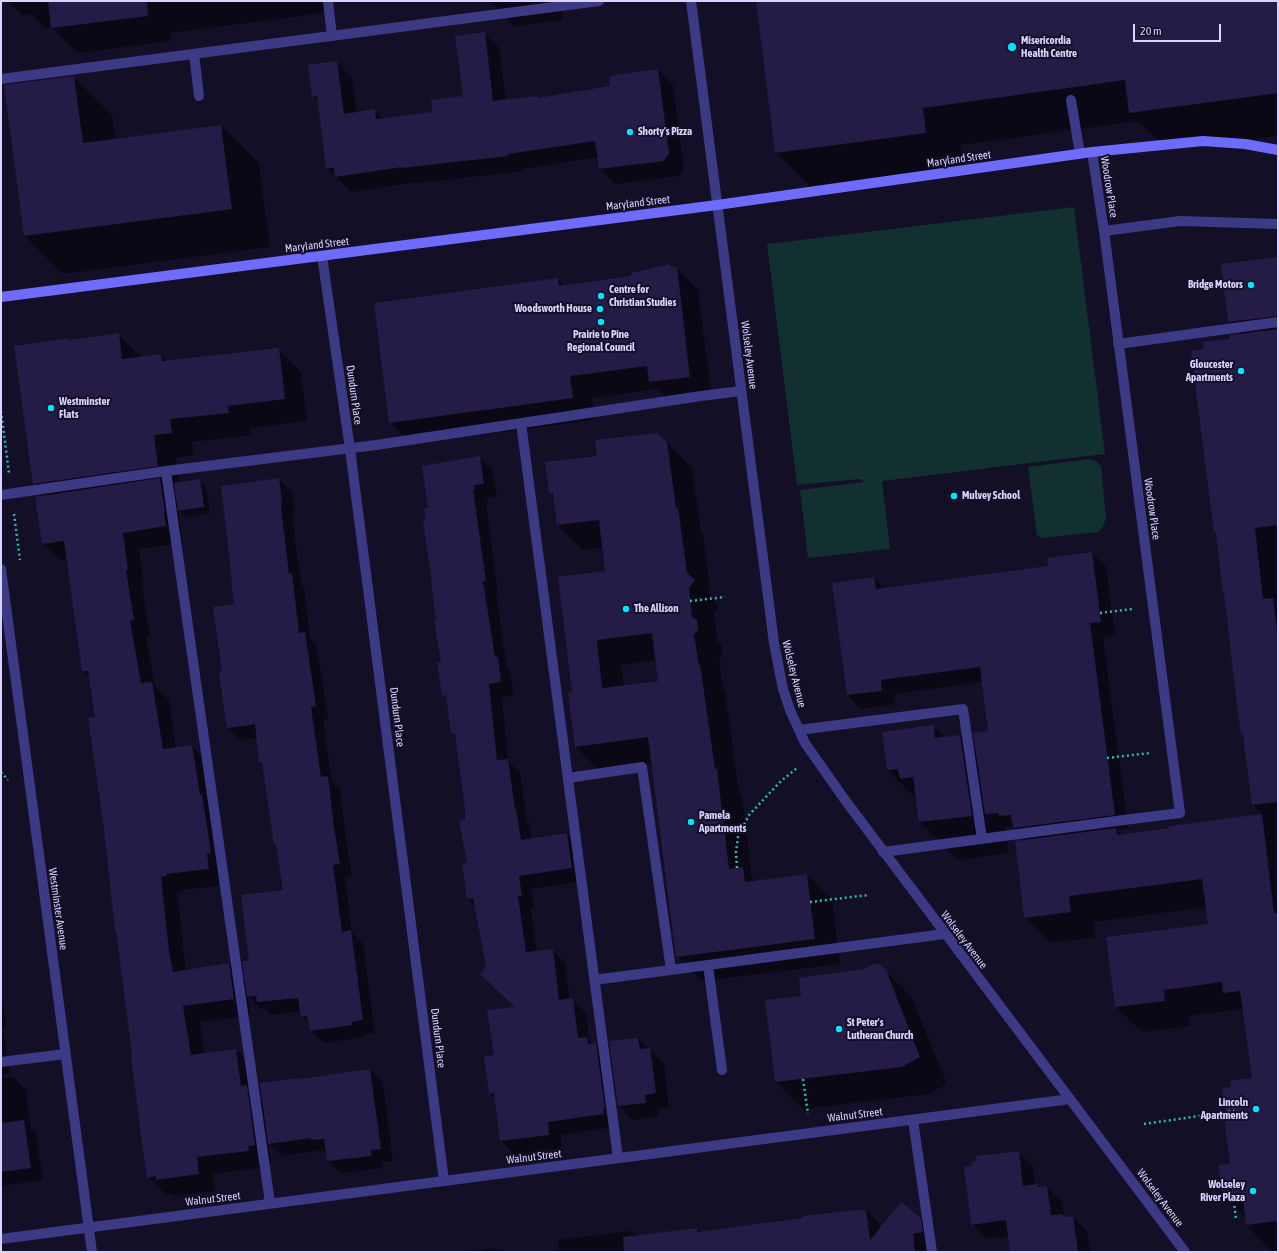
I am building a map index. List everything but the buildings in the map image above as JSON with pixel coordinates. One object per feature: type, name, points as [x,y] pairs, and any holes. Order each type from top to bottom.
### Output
[{"type":"main road","name":"Maryland Street","points":[[1,297],[717,205],[1092,152],[1203,141],[1245,144],[1278,150]]},
{"type":"street","points":[[328,1],[332,36]]},
{"type":"street","points":[[1,79],[599,1]]},
{"type":"street","name":"Wolseley Avenue","points":[[691,1],[774,643],[783,689],[790,710],[798,730],[813,756],[944,934],[1185,1252]]},
{"type":"street","points":[[194,54],[199,96]]},
{"type":"street","points":[[1070,100],[1080,154]]},
{"type":"street","name":"Woodrow Place","points":[[982,839],[1180,813],[1104,231],[1092,152]]},
{"type":"street","points":[[1104,231],[1180,221],[1278,224]]},
{"type":"street","name":"Dundurn Place","points":[[322,256],[350,449],[444,1181]]},
{"type":"street","points":[[1118,344],[1278,322]]},
{"type":"street","points":[[1,495],[166,471],[350,449],[741,391]]},
{"type":"street","points":[[521,423],[618,1158]]},
{"type":"street","points":[[166,471],[270,1203]]},
{"type":"street","name":"Westminster Avenue","points":[[1,569],[92,1252]]},
{"type":"street","points":[[798,730],[963,709],[982,839],[883,852]]},
{"type":"street","points":[[568,778],[642,767],[671,970]]},
{"type":"street","points":[[594,980],[944,934]]},
{"type":"street","points":[[708,965],[722,1070]]},
{"type":"street","points":[[1,1062],[65,1054]]},
{"type":"street","name":"Walnut Street","points":[[1,1239],[1070,1099]]},
{"type":"street","points":[[913,1120],[932,1252]]},
{"type":"path","points":[[690,601],[725,597]]},
{"type":"path","points":[[1100,613],[1132,609]]},
{"type":"path","points":[[1107,758],[1150,753]]},
{"type":"path","points":[[737,868],[736,852],[738,837],[749,815],[781,781],[813,756]]},
{"type":"path","points":[[810,902],[868,895]]},
{"type":"path","points":[[803,1079],[811,1133]]},
{"type":"path","points":[[1144,1124],[1234,1111]]},
{"type":"path","points":[[1234,1201],[1236,1220]]},
{"type":"green space","points":[[1074,207],[1105,454],[882,481],[890,549],[808,558],[800,490],[864,482],[860,479],[797,485],[767,244]]},
{"type":"green space","points":[[1090,459],[1097,462],[1101,466],[1106,518],[1103,526],[1099,532],[1041,538],[1037,535],[1028,467]]},
{"type":"place","name":"Misericordia Health Centre","points":[[1012,47]]},
{"type":"place","name":"Shorty's Pizza","points":[[630,132]]},
{"type":"place","name":"Bridge Motors","points":[[1251,285]]},
{"type":"place","name":"Centre for Christian Studies","points":[[601,296]]},
{"type":"place","name":"Woodsworth House","points":[[600,309]]},
{"type":"place","name":"Prairie to Pine Regional Council","points":[[601,322]]},
{"type":"place","name":"Gloucester Apartments","points":[[1241,371]]},
{"type":"place","name":"Westminster Flats","points":[[51,408]]},
{"type":"place","name":"Mulvey School","points":[[954,496]]},
{"type":"place","name":"The Allison","points":[[626,609]]},
{"type":"place","name":"Pamela Apartments","points":[[691,822]]},
{"type":"place","name":"St Peter's Lutheran Church","points":[[839,1029]]},
{"type":"place","name":"Lincoln Apartments","points":[[1256,1109]]},
{"type":"place","name":"Wolseley River Plaza","points":[[1253,1191]]}]
